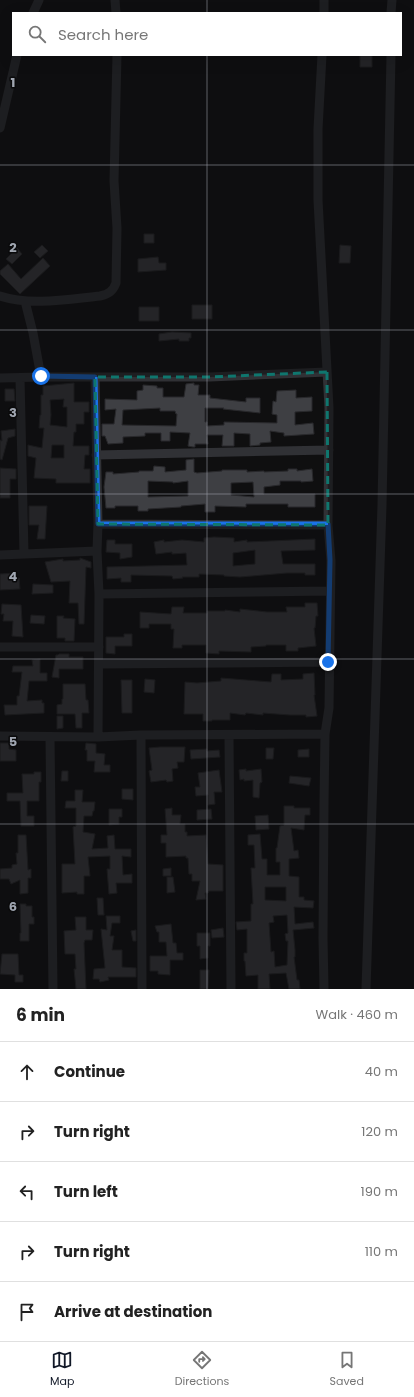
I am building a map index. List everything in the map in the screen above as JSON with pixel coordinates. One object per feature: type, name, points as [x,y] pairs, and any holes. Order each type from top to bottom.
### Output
[{"type":"street","points":[[33,12],[39,0]]},
{"type":"street","points":[[115,0],[116,12]]},
{"type":"street","points":[[324,0],[324,12]]},
{"type":"street","points":[[392,0],[392,12]]},
{"type":"street","points":[[0,128],[17,56]]},
{"type":"street","points":[[0,296],[25,301],[100,296],[107,295],[113,290],[116,283],[117,228],[114,181],[117,56]]},
{"type":"street","points":[[322,56],[318,129],[318,200],[327,372],[329,450],[328,524],[330,560],[328,662],[329,708],[325,734],[324,989]]},
{"type":"street","points":[[366,989],[382,505],[391,56]]},
{"type":"street","points":[[25,301],[41,376]]},
{"type":"street","points":[[0,378],[41,376],[210,377],[327,372]]},
{"type":"street","points":[[95,377],[98,524],[97,551],[99,594],[98,737]]},
{"type":"street","points":[[20,378],[24,554]]},
{"type":"street","points":[[96,455],[329,450]]},
{"type":"street","points":[[98,524],[328,524]]},
{"type":"street","points":[[0,555],[97,551]]},
{"type":"street","points":[[99,594],[329,591]]},
{"type":"street","points":[[0,647],[99,647]]},
{"type":"street","points":[[99,664],[328,662]]},
{"type":"street","points":[[229,734],[231,989]]},
{"type":"street","points":[[0,736],[98,737],[141,735],[325,734]]},
{"type":"street","points":[[141,735],[142,989]]},
{"type":"street","points":[[50,737],[53,989]]},
{"type":"highlighted area","points":[[327,372],[328,525],[98,524],[95,377],[210,377]]},
{"type":"building","points":[[360,56],[372,56],[372,67],[360,67]]},
{"type":"building","points":[[144,234],[154,234],[154,243],[144,243]]},
{"type":"building","points":[[42,245],[48,251],[40,258],[34,252]]},
{"type":"building","points":[[340,245],[351,246],[350,263],[339,263]]},
{"type":"building","points":[[17,248],[22,254],[12,264],[6,259]]},
{"type":"building","points":[[158,257],[159,263],[166,263],[166,270],[138,272],[138,259]]},
{"type":"building","points":[[43,258],[50,266],[20,294],[0,274],[0,271],[8,264],[21,279]]},
{"type":"building","points":[[192,305],[212,305],[212,319],[192,319]]},
{"type":"building","points":[[139,307],[159,307],[159,321],[139,321]]},
{"type":"building","points":[[172,332],[191,333],[191,338],[189,338],[189,341],[179,341],[179,339],[159,341],[159,334]]},
{"type":"building","points":[[74,383],[74,402],[89,402],[89,412],[84,412],[84,424],[76,424],[73,446],[89,446],[89,455],[85,455],[84,469],[90,469],[90,483],[56,483],[56,479],[34,478],[36,458],[28,456],[28,445],[42,448],[44,428],[39,428],[43,386]],"holes":[[[64,399],[63,407],[67,407],[67,427],[50,425],[50,400]],[[52,445],[64,445],[64,458],[51,458]]]},
{"type":"building","points":[[194,383],[194,385],[199,385],[198,395],[210,395],[210,398],[246,402],[246,398],[260,398],[260,413],[223,409],[224,408],[205,408],[205,422],[207,422],[207,426],[224,425],[224,422],[277,423],[277,415],[272,414],[273,401],[276,402],[277,391],[296,390],[296,398],[312,397],[312,411],[295,412],[295,425],[313,423],[314,434],[284,436],[284,433],[270,431],[271,442],[250,446],[250,434],[234,433],[234,446],[222,446],[223,435],[207,435],[208,444],[195,444],[195,447],[188,446],[190,433],[170,432],[170,441],[161,441],[161,433],[145,433],[145,436],[123,437],[123,443],[108,444],[105,436],[102,436],[102,424],[114,424],[116,409],[105,410],[105,399],[137,400],[137,391],[143,390],[143,385],[163,388],[163,397],[184,397],[186,384]],"holes":[[[160,408],[160,411],[175,411],[177,414],[176,426],[122,425],[123,410]]]},
{"type":"building","points":[[5,389],[14,389],[15,401],[5,401]]},
{"type":"building","points":[[15,429],[15,436],[8,438],[2,460],[0,459],[0,440],[2,441],[1,431]]},
{"type":"building","points":[[194,459],[194,472],[197,473],[222,470],[264,472],[288,471],[288,469],[297,469],[297,471],[312,469],[313,481],[280,481],[280,485],[264,487],[264,494],[315,494],[315,507],[288,507],[288,504],[246,504],[246,507],[215,506],[215,512],[205,512],[205,504],[148,509],[148,511],[138,511],[138,506],[115,506],[115,508],[106,508],[104,487],[106,472],[113,472],[113,474],[153,471],[154,466],[165,467],[165,472],[186,470],[186,460]],"holes":[[[148,481],[173,483],[188,481],[188,496],[148,497]],[[253,482],[254,497],[231,495],[231,483]]]},
{"type":"building","points":[[0,468],[16,469],[16,479],[10,479],[10,498],[0,498]]},
{"type":"building","points":[[29,506],[47,506],[45,539],[37,539],[39,525],[29,525]]},
{"type":"building","points":[[204,538],[234,538],[234,542],[247,540],[247,542],[315,539],[315,550],[281,551],[283,564],[315,564],[315,575],[305,575],[305,573],[287,573],[240,577],[199,574],[199,577],[182,577],[183,578],[173,579],[172,576],[131,575],[131,582],[121,582],[121,578],[107,579],[107,567],[187,565],[186,553],[172,554],[172,552],[156,554],[154,542],[164,540],[164,542],[182,540],[204,542]],"holes":[[[255,550],[255,564],[233,566],[233,553]]]},
{"type":"building","points":[[107,540],[115,540],[115,544],[132,544],[132,557],[120,559],[120,553],[106,552]]},
{"type":"building","points":[[80,558],[91,562],[91,568],[86,567],[84,624],[79,624],[78,603],[69,603],[70,581],[51,582],[45,562],[63,559],[63,561],[80,560]]},
{"type":"building","points":[[16,573],[17,578],[19,578],[20,589],[0,590],[0,574]]},
{"type":"building","points":[[33,584],[53,585],[53,593],[32,594]]},
{"type":"building","points":[[305,603],[317,603],[318,616],[316,616],[314,628],[316,646],[298,648],[298,651],[286,651],[286,645],[266,645],[251,647],[251,652],[219,651],[219,654],[206,653],[206,645],[182,645],[182,648],[173,648],[174,629],[171,629],[171,624],[149,624],[149,628],[140,628],[140,612],[171,614],[172,607],[184,607],[183,613],[207,613],[207,611],[225,610],[240,612],[240,609],[267,612],[287,612],[286,607],[305,607]]},
{"type":"building","points":[[2,604],[21,605],[23,637],[12,636],[13,621],[3,621],[4,614],[1,614]]},
{"type":"building","points":[[31,615],[45,616],[44,624],[30,623]]},
{"type":"building","points":[[57,616],[75,619],[74,641],[65,641],[65,638],[57,638]]},
{"type":"building","points":[[124,634],[132,634],[132,646],[115,646],[115,654],[106,653],[106,637],[124,637]]},
{"type":"building","points":[[69,654],[69,657],[83,657],[83,669],[59,669],[59,678],[52,677],[56,655]]},
{"type":"building","points":[[40,659],[40,673],[47,673],[47,681],[29,681],[27,701],[42,700],[42,703],[44,703],[44,713],[5,715],[4,705],[17,705],[17,696],[19,696],[22,672],[12,672],[13,666],[33,666],[32,660]]},
{"type":"building","points":[[314,673],[314,695],[317,716],[306,717],[306,715],[263,713],[263,715],[246,713],[245,715],[230,713],[230,720],[203,721],[203,714],[184,714],[185,682],[197,683],[221,681],[221,678],[271,682],[272,674],[281,674],[281,680],[303,679],[303,674]]},
{"type":"building","points":[[145,679],[155,680],[154,693],[144,692]]},
{"type":"building","points":[[121,680],[132,680],[132,713],[122,713]]},
{"type":"building","points":[[63,684],[85,684],[89,713],[82,713],[82,728],[76,728],[75,714],[57,714],[57,705],[62,704],[63,699]]},
{"type":"building","points":[[57,716],[63,716],[63,728],[57,729]]},
{"type":"building","points":[[0,743],[9,743],[9,749],[16,750],[16,761],[0,761]]},
{"type":"building","points":[[86,743],[96,744],[96,753],[105,754],[104,765],[110,765],[110,772],[94,772],[95,761],[87,761],[87,750],[85,750]]},
{"type":"building","points":[[185,747],[184,762],[177,762],[178,768],[172,769],[173,781],[167,782],[166,780],[151,782],[149,771],[152,770],[149,748]]},
{"type":"building","points":[[266,748],[274,748],[273,759],[266,759]]},
{"type":"building","points":[[207,749],[207,751],[219,750],[220,757],[191,759],[190,750]]},
{"type":"building","points":[[309,749],[309,757],[298,757],[298,750]]},
{"type":"building","points":[[246,769],[246,771],[261,769],[262,782],[260,783],[259,798],[253,797],[253,780],[240,780],[239,770]]},
{"type":"building","points":[[219,770],[222,792],[214,792],[215,804],[208,805],[208,795],[196,796],[195,787],[200,787],[198,773]]},
{"type":"building","points":[[62,771],[68,771],[68,781],[61,781]]},
{"type":"building","points":[[34,772],[41,772],[41,782],[39,782],[39,801],[27,801],[27,816],[34,816],[34,826],[21,826],[20,801],[7,801],[7,793],[23,793],[22,774],[34,774]]},
{"type":"building","points":[[290,776],[311,778],[309,786],[289,783]]},
{"type":"building","points":[[122,789],[133,789],[133,800],[122,799]]},
{"type":"building","points":[[75,790],[83,790],[82,802],[95,802],[92,816],[84,816],[83,832],[95,834],[92,849],[108,848],[107,836],[114,835],[115,849],[131,849],[131,857],[122,856],[123,875],[132,874],[132,883],[116,883],[117,893],[109,894],[107,869],[110,869],[110,856],[88,857],[90,876],[84,876],[84,894],[77,894],[77,892],[62,893],[62,864],[75,864],[73,827],[76,826],[76,808],[65,808],[66,801],[75,801]]},
{"type":"building","points":[[284,806],[294,806],[294,808],[310,808],[310,815],[305,815],[304,830],[291,828],[294,851],[298,850],[299,858],[289,859],[289,876],[299,877],[299,897],[304,897],[304,900],[314,901],[313,908],[294,907],[295,924],[313,922],[314,928],[293,930],[295,950],[294,957],[297,980],[299,980],[300,989],[289,989],[286,973],[269,974],[270,989],[258,989],[258,975],[246,976],[244,953],[247,953],[247,929],[237,930],[236,922],[251,921],[251,904],[253,904],[251,868],[255,868],[254,845],[248,845],[248,835],[260,834],[262,859],[267,859],[267,875],[280,875],[280,862],[276,862],[276,848],[280,826],[284,825]],"holes":[[[265,887],[286,887],[286,901],[265,900]],[[287,915],[288,933],[285,934],[286,941],[288,941],[287,965],[275,967],[274,951],[271,952],[269,923],[274,922],[273,916]]]},
{"type":"building","points":[[172,808],[172,815],[181,815],[180,824],[185,824],[185,832],[187,832],[187,836],[206,835],[208,864],[223,865],[223,891],[209,891],[208,893],[205,893],[206,899],[196,900],[200,881],[192,881],[192,874],[189,874],[188,858],[186,858],[186,856],[166,857],[166,843],[161,843],[161,835],[167,835],[165,809]]},
{"type":"building","points":[[109,809],[122,809],[122,817],[119,817],[119,824],[109,825]]},
{"type":"building","points":[[211,809],[212,819],[197,820],[197,810]]},
{"type":"building","points":[[268,815],[269,829],[256,830],[255,816]]},
{"type":"building","points":[[18,835],[26,835],[28,870],[31,869],[31,878],[28,878],[28,893],[20,894],[20,880],[11,884],[9,879],[0,879],[0,869],[12,868],[12,865],[17,864],[16,853],[18,853]]},
{"type":"building","points":[[171,868],[171,876],[163,876],[163,869]]},
{"type":"building","points":[[167,877],[173,877],[175,892],[167,893]]},
{"type":"building","points":[[97,898],[103,898],[104,915],[98,915]]},
{"type":"building","points":[[20,904],[32,906],[32,917],[34,917],[34,924],[29,924],[29,941],[20,941]]},
{"type":"building","points":[[106,916],[120,916],[120,923],[112,923],[110,936],[114,936],[112,950],[122,950],[122,967],[136,968],[136,977],[108,977],[109,980],[100,982],[99,979],[93,979],[94,969],[105,968],[101,929],[107,930]]},
{"type":"building","points":[[75,917],[86,917],[86,930],[93,930],[92,940],[85,940],[84,943],[86,989],[76,989],[74,969],[76,969],[75,954],[65,954],[64,931],[76,930]]},
{"type":"building","points":[[171,924],[173,943],[176,943],[177,953],[183,953],[183,960],[170,960],[170,975],[158,974],[158,971],[150,971],[150,956],[167,956],[166,942],[159,942],[159,932],[157,932],[155,926]]},
{"type":"building","points":[[223,928],[224,937],[212,938],[211,930]]},
{"type":"building","points":[[136,930],[136,941],[133,941],[131,931]]},
{"type":"building","points":[[197,933],[210,933],[208,958],[200,959],[200,946],[197,946]]},
{"type":"building","points":[[2,954],[18,954],[19,975],[23,975],[23,982],[15,982],[15,975],[0,974]]},
{"type":"building","points":[[200,970],[209,970],[208,989],[200,989]]},
{"type":"route","points":[[41,376],[95,377],[98,524],[328,524],[330,560],[328,662]]}]
